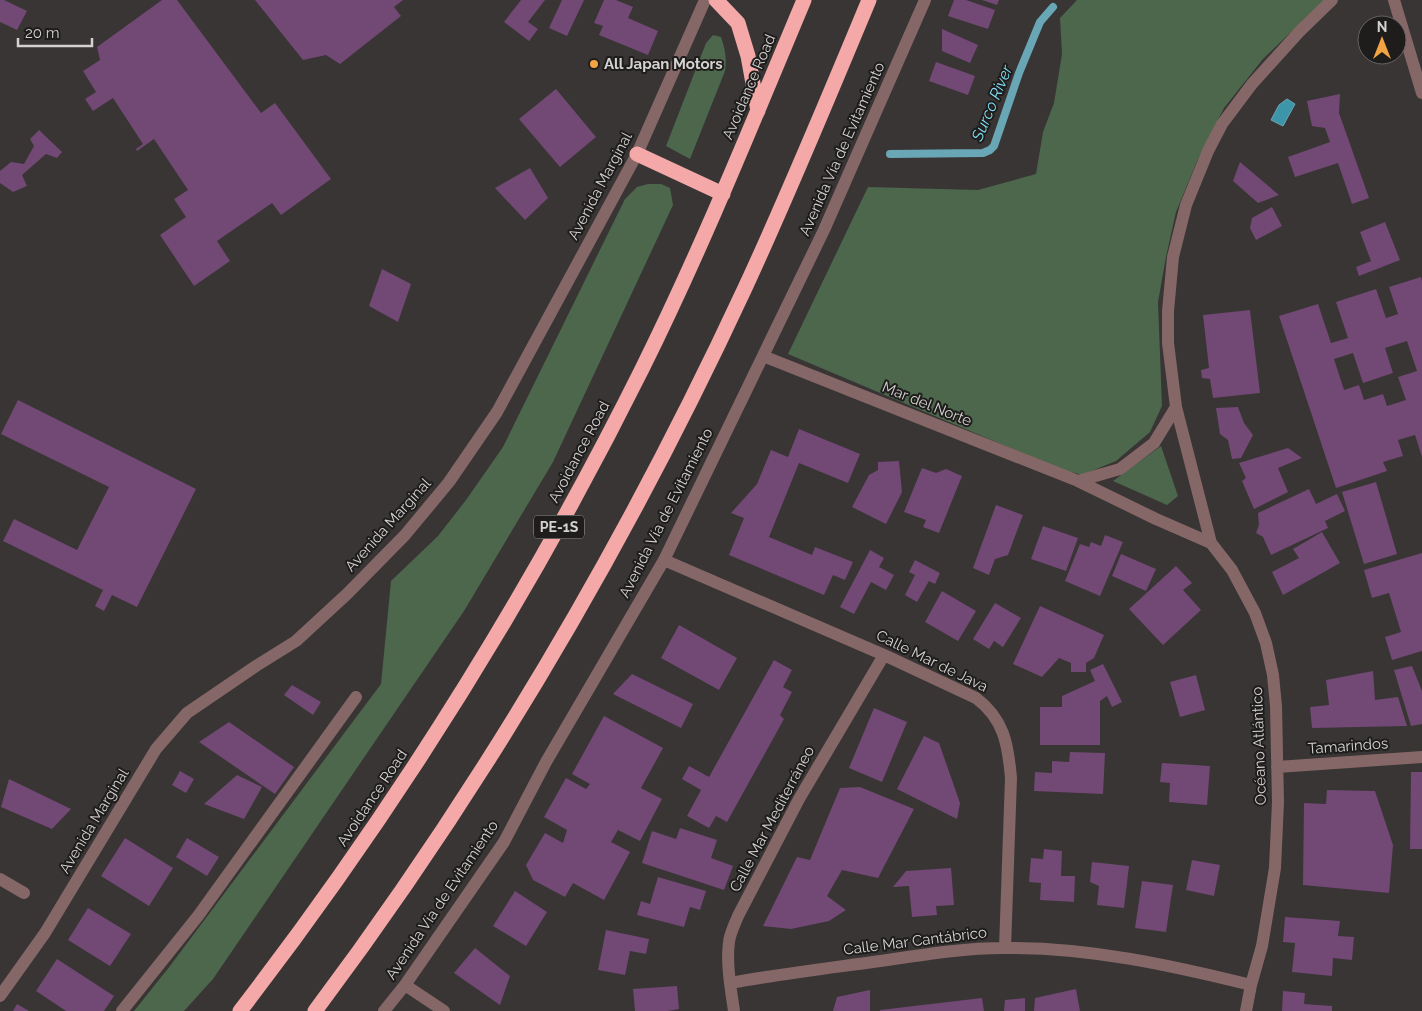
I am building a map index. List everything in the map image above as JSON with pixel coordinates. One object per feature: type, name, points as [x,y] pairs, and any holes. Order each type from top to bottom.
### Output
[{"type":"highway","points":[[716,0],[738,23],[748,56],[758,112]]},
{"type":"highway","name":"Avoidance Road","points":[[240,1011],[330,892],[389,806],[502,628],[555,534],[617,418],[684,281],[723,194],[804,0]]},
{"type":"highway","points":[[315,1011],[379,923],[468,791],[519,711],[594,581],[653,473],[744,289],[792,184],[869,0]]},
{"type":"highway","points":[[636,154],[723,194]]},
{"type":"street","name":"Avenida Marginal","points":[[0,996],[45,933],[156,749],[187,713],[296,641],[405,535],[449,482],[497,412],[636,154],[705,0]]},
{"type":"street","name":"Avenida Vía de Evitamiento","points":[[384,1011],[405,985],[504,842],[546,762],[664,560],[824,230],[925,0]]},
{"type":"street","name":"Océano Atlántico","points":[[1246,1011],[1262,946],[1275,868],[1277,767],[1276,706],[1273,674],[1266,643],[1255,613],[1232,570],[1211,543],[1176,406],[1168,343],[1168,311],[1173,257],[1186,204],[1208,151],[1222,124],[1252,84],[1299,32],[1332,0]]},
{"type":"street","points":[[1394,0],[1422,93]]},
{"type":"street","name":"Mar del Norte","points":[[763,356],[1078,481],[1211,543]]},
{"type":"street","points":[[1078,481],[1120,469],[1154,443],[1176,406]]},
{"type":"street","name":"Calle Mar de Java","points":[[664,560],[884,655],[976,698],[988,707],[998,720],[1004,735],[1009,754],[1011,778],[1005,948]]},
{"type":"street","name":"Calle Mar Mediterráneo","points":[[734,1011],[730,983],[729,941],[738,916],[799,799],[884,655]]},
{"type":"street","points":[[122,1011],[198,916],[356,697]]},
{"type":"street","name":"Tamarindos","points":[[1277,767],[1422,757]]},
{"type":"street","points":[[0,879],[24,893]]},
{"type":"street","name":"Calle Mar Cantábrico","points":[[730,983],[966,949],[1005,948],[1057,950],[1108,955],[1183,968],[1251,985]]},
{"type":"street","points":[[405,985],[444,1011]]},
{"type":"green space","points":[[1077,0],[1324,0],[1263,59],[1224,108],[1198,159],[1176,212],[1158,302],[1162,406],[1150,432],[1116,461],[1082,475],[1060,469],[788,354],[868,187],[978,190],[1036,174],[1043,132],[1054,103],[1062,54],[1060,18]]},
{"type":"green space","points":[[713,35],[721,37],[724,46],[725,71],[690,159],[666,146],[706,43]]},
{"type":"green space","points":[[648,184],[661,184],[670,188],[673,205],[553,462],[464,611],[213,979],[184,1011],[134,1011],[170,966],[381,684],[391,581],[438,536],[503,447],[625,199],[637,187]]},
{"type":"green space","points":[[1161,446],[1178,496],[1167,505],[1113,481]]},
{"type":"water","points":[[1287,99],[1295,104],[1283,126],[1271,120],[1279,105]]},
{"type":"building","points":[[0,0],[4,0],[27,11],[17,30],[0,22]]},
{"type":"building","points":[[162,0],[177,0],[261,113],[275,103],[331,179],[281,215],[272,203],[217,241],[230,261],[194,286],[160,235],[186,217],[174,199],[188,190],[154,139],[137,151],[136,149],[143,144],[113,98],[93,111],[85,99],[96,92],[83,71],[100,60],[97,47]]},
{"type":"building","points":[[255,0],[403,0],[394,7],[401,16],[340,64],[326,55],[303,60]]},
{"type":"building","points":[[521,0],[545,0],[528,22],[538,29],[529,41],[504,22]]},
{"type":"building","points":[[562,0],[584,0],[567,36],[549,28]]},
{"type":"building","points":[[604,0],[616,0],[633,7],[628,18],[658,31],[648,55],[599,35],[603,26],[594,23]]},
{"type":"building","points":[[954,0],[966,0],[995,10],[988,29],[948,16]]},
{"type":"building","points":[[982,0],[999,0],[997,5]]},
{"type":"building","points":[[942,29],[978,45],[970,63],[942,51]]},
{"type":"building","points":[[936,62],[975,76],[968,95],[929,81]]},
{"type":"building","points":[[556,89],[596,137],[560,167],[519,119]]},
{"type":"building","points":[[1340,94],[1339,113],[1369,198],[1352,204],[1338,163],[1295,177],[1288,157],[1330,142],[1325,128],[1312,126],[1307,101]]},
{"type":"building","points":[[39,130],[62,152],[57,158],[46,154],[22,175],[27,186],[13,192],[0,183],[0,171],[11,162],[24,164],[34,146],[30,139]]},
{"type":"building","points":[[1240,162],[1279,195],[1258,203],[1233,181]]},
{"type":"building","points":[[530,168],[548,198],[525,220],[495,188]]},
{"type":"building","points":[[1272,207],[1282,226],[1256,240],[1250,228],[1252,218]]},
{"type":"building","points":[[1385,222],[1400,260],[1359,276],[1356,267],[1371,261],[1360,232]]},
{"type":"building","points":[[382,269],[411,284],[398,322],[369,306]]},
{"type":"building","points":[[1421,277],[1422,281],[1422,457],[1415,435],[1398,440],[1403,456],[1383,462],[1387,471],[1336,488],[1279,316],[1318,304],[1331,343],[1348,338],[1336,302],[1376,289],[1386,318],[1398,314],[1389,287]],"holes":[[[1407,341],[1417,371],[1398,377],[1406,400],[1387,406],[1383,394],[1364,400],[1359,385],[1344,390],[1334,359],[1353,353],[1363,383],[1393,373],[1385,348]]]},
{"type":"building","points":[[1250,310],[1260,393],[1213,398],[1210,379],[1202,378],[1201,370],[1209,368],[1203,315]]},
{"type":"building","points":[[18,400],[196,489],[137,607],[112,595],[104,611],[95,606],[103,590],[3,541],[14,519],[77,550],[109,487],[1,434]]},
{"type":"building","points":[[1238,407],[1244,423],[1253,435],[1241,458],[1232,459],[1228,440],[1220,434],[1216,408]]},
{"type":"building","points":[[799,429],[860,454],[848,483],[799,463],[769,537],[812,555],[815,547],[853,562],[845,580],[833,575],[824,595],[729,555],[744,518],[731,513],[757,484],[771,450],[788,457]]},
{"type":"building","points":[[1288,448],[1302,458],[1278,468],[1288,492],[1254,509],[1242,481],[1246,478],[1239,463]]},
{"type":"building","points":[[899,461],[902,492],[886,524],[852,507],[869,475],[878,470],[878,462]]},
{"type":"building","points":[[922,468],[936,473],[946,469],[962,476],[939,533],[923,527],[926,520],[904,512]]},
{"type":"building","points":[[1376,482],[1397,554],[1364,564],[1342,492]]},
{"type":"building","points":[[1309,489],[1316,504],[1337,494],[1345,511],[1325,521],[1328,528],[1271,555],[1263,537],[1256,533],[1259,525],[1258,513]]},
{"type":"building","points":[[996,505],[1023,515],[1008,555],[995,559],[989,575],[973,568]]},
{"type":"building","points":[[1043,526],[1078,538],[1066,571],[1031,559]]},
{"type":"building","points":[[1322,532],[1340,563],[1283,595],[1272,572],[1299,558],[1293,549]]},
{"type":"building","points":[[1105,535],[1123,542],[1100,596],[1065,581],[1080,544],[1089,547],[1091,542],[1101,546]]},
{"type":"building","points":[[870,550],[884,558],[879,567],[894,575],[886,590],[871,582],[854,614],[840,607]]},
{"type":"building","points":[[1422,553],[1422,651],[1392,660],[1385,637],[1401,632],[1389,593],[1372,598],[1364,570]]},
{"type":"building","points":[[1121,554],[1156,569],[1146,591],[1112,576]]},
{"type":"building","points":[[915,560],[940,573],[935,584],[929,581],[917,602],[905,595],[915,575],[909,572]]},
{"type":"building","points":[[1176,566],[1192,583],[1183,590],[1201,610],[1163,645],[1129,609]]},
{"type":"building","points":[[942,591],[976,611],[958,641],[925,622]]},
{"type":"building","points":[[995,603],[1021,618],[1003,647],[994,641],[989,649],[973,639]]},
{"type":"building","points":[[1040,606],[1104,635],[1094,658],[1086,663],[1086,672],[1071,672],[1071,663],[1059,658],[1042,677],[1013,664]]},
{"type":"building","points":[[679,625],[737,658],[719,690],[661,658]]},
{"type":"building","points":[[774,660],[792,670],[783,687],[792,692],[780,715],[784,719],[727,822],[716,816],[709,828],[687,816],[701,790],[682,779],[689,766],[709,777]]},
{"type":"building","points":[[1103,664],[1122,702],[1112,707],[1107,696],[1100,701],[1100,745],[1040,745],[1040,707],[1062,707],[1062,696],[1095,681],[1090,670]]},
{"type":"building","points":[[1412,666],[1422,691],[1422,724],[1411,726],[1394,670]]},
{"type":"building","points":[[1373,671],[1375,700],[1398,697],[1407,726],[1312,728],[1310,707],[1329,705],[1326,680]]},
{"type":"building","points":[[632,674],[693,704],[681,728],[613,694]]},
{"type":"building","points":[[1196,675],[1205,710],[1180,717],[1170,682]]},
{"type":"building","points":[[292,685],[321,702],[313,715],[284,695]]},
{"type":"building","points":[[874,708],[907,722],[882,782],[849,768]]},
{"type":"building","points":[[604,716],[663,748],[641,788],[662,799],[640,841],[618,830],[611,842],[630,852],[604,900],[573,883],[565,897],[533,880],[526,865],[545,833],[563,843],[567,830],[544,817],[566,778],[586,789],[590,784],[572,774]]},
{"type":"building","points":[[229,722],[294,767],[275,794],[199,742]]},
{"type":"building","points":[[924,736],[939,743],[960,803],[957,819],[897,789]]},
{"type":"building","points":[[1070,752],[1105,753],[1103,794],[1034,791],[1035,772],[1052,773],[1052,761],[1069,762]]},
{"type":"building","points":[[1162,763],[1210,766],[1207,805],[1169,802],[1170,783],[1160,782]]},
{"type":"building","points":[[180,771],[194,779],[186,793],[172,785]]},
{"type":"building","points":[[1411,772],[1422,772],[1422,849],[1410,849]]},
{"type":"building","points":[[237,775],[262,787],[244,819],[204,804]]},
{"type":"building","points":[[9,779],[71,809],[52,829],[1,807]]},
{"type":"building","points":[[860,787],[914,809],[878,878],[842,870],[827,896],[846,910],[829,921],[791,929],[763,926],[797,857],[810,860],[840,788]]},
{"type":"building","points":[[1327,790],[1375,791],[1393,845],[1389,893],[1303,885],[1304,803],[1326,804]]},
{"type":"building","points":[[680,828],[717,840],[711,858],[733,866],[724,890],[642,863],[652,831],[676,839]]},
{"type":"building","points":[[125,838],[173,868],[149,906],[101,876]]},
{"type":"building","points":[[187,838],[219,857],[207,876],[176,857]]},
{"type":"building","points":[[1044,849],[1062,851],[1061,876],[1075,876],[1074,902],[1040,900],[1041,883],[1029,882],[1031,858],[1043,859]]},
{"type":"building","points":[[1192,860],[1220,865],[1214,896],[1186,890]]},
{"type":"building","points":[[1092,862],[1129,866],[1124,908],[1097,905],[1099,886],[1090,882]]},
{"type":"building","points":[[951,868],[954,905],[936,906],[937,915],[912,917],[909,886],[893,887],[906,871]]},
{"type":"building","points":[[658,877],[706,891],[700,910],[690,907],[684,927],[637,915],[641,901],[650,904]]},
{"type":"building","points":[[1142,881],[1173,885],[1166,932],[1135,928]]},
{"type":"building","points":[[515,891],[547,912],[526,946],[493,926]]},
{"type":"building","points":[[88,908],[131,934],[110,966],[68,940]]},
{"type":"building","points":[[1285,917],[1340,921],[1338,936],[1354,937],[1352,960],[1333,958],[1332,976],[1292,972],[1295,943],[1283,942]]},
{"type":"building","points":[[606,930],[649,939],[646,954],[630,951],[625,975],[598,970]]},
{"type":"building","points":[[475,948],[510,976],[500,1005],[454,973]]},
{"type":"building","points":[[57,959],[114,996],[104,1011],[66,1011],[36,991]]},
{"type":"building","points":[[677,986],[679,1009],[635,1011],[633,989]]},
{"type":"building","points":[[1076,989],[1080,1011],[1034,1011],[1035,998]]},
{"type":"building","points":[[870,990],[870,1011],[833,1011],[837,997]]},
{"type":"building","points":[[1283,991],[1305,993],[1304,1004],[1332,1006],[1332,1011],[1282,1011]]},
{"type":"building","points":[[982,998],[984,1011],[880,1011],[880,1010]]},
{"type":"building","points":[[1025,998],[1025,1011],[1004,1011],[1005,1000]]},
{"type":"building","points":[[17,1004],[29,1011],[13,1011]]},
{"type":"waterway","name":"Surco River","points":[[890,154],[983,153],[990,150],[994,146],[1019,73],[1040,22],[1053,7]]},
{"type":"place","name":"All Japan Motors","points":[[594,64]]}]
